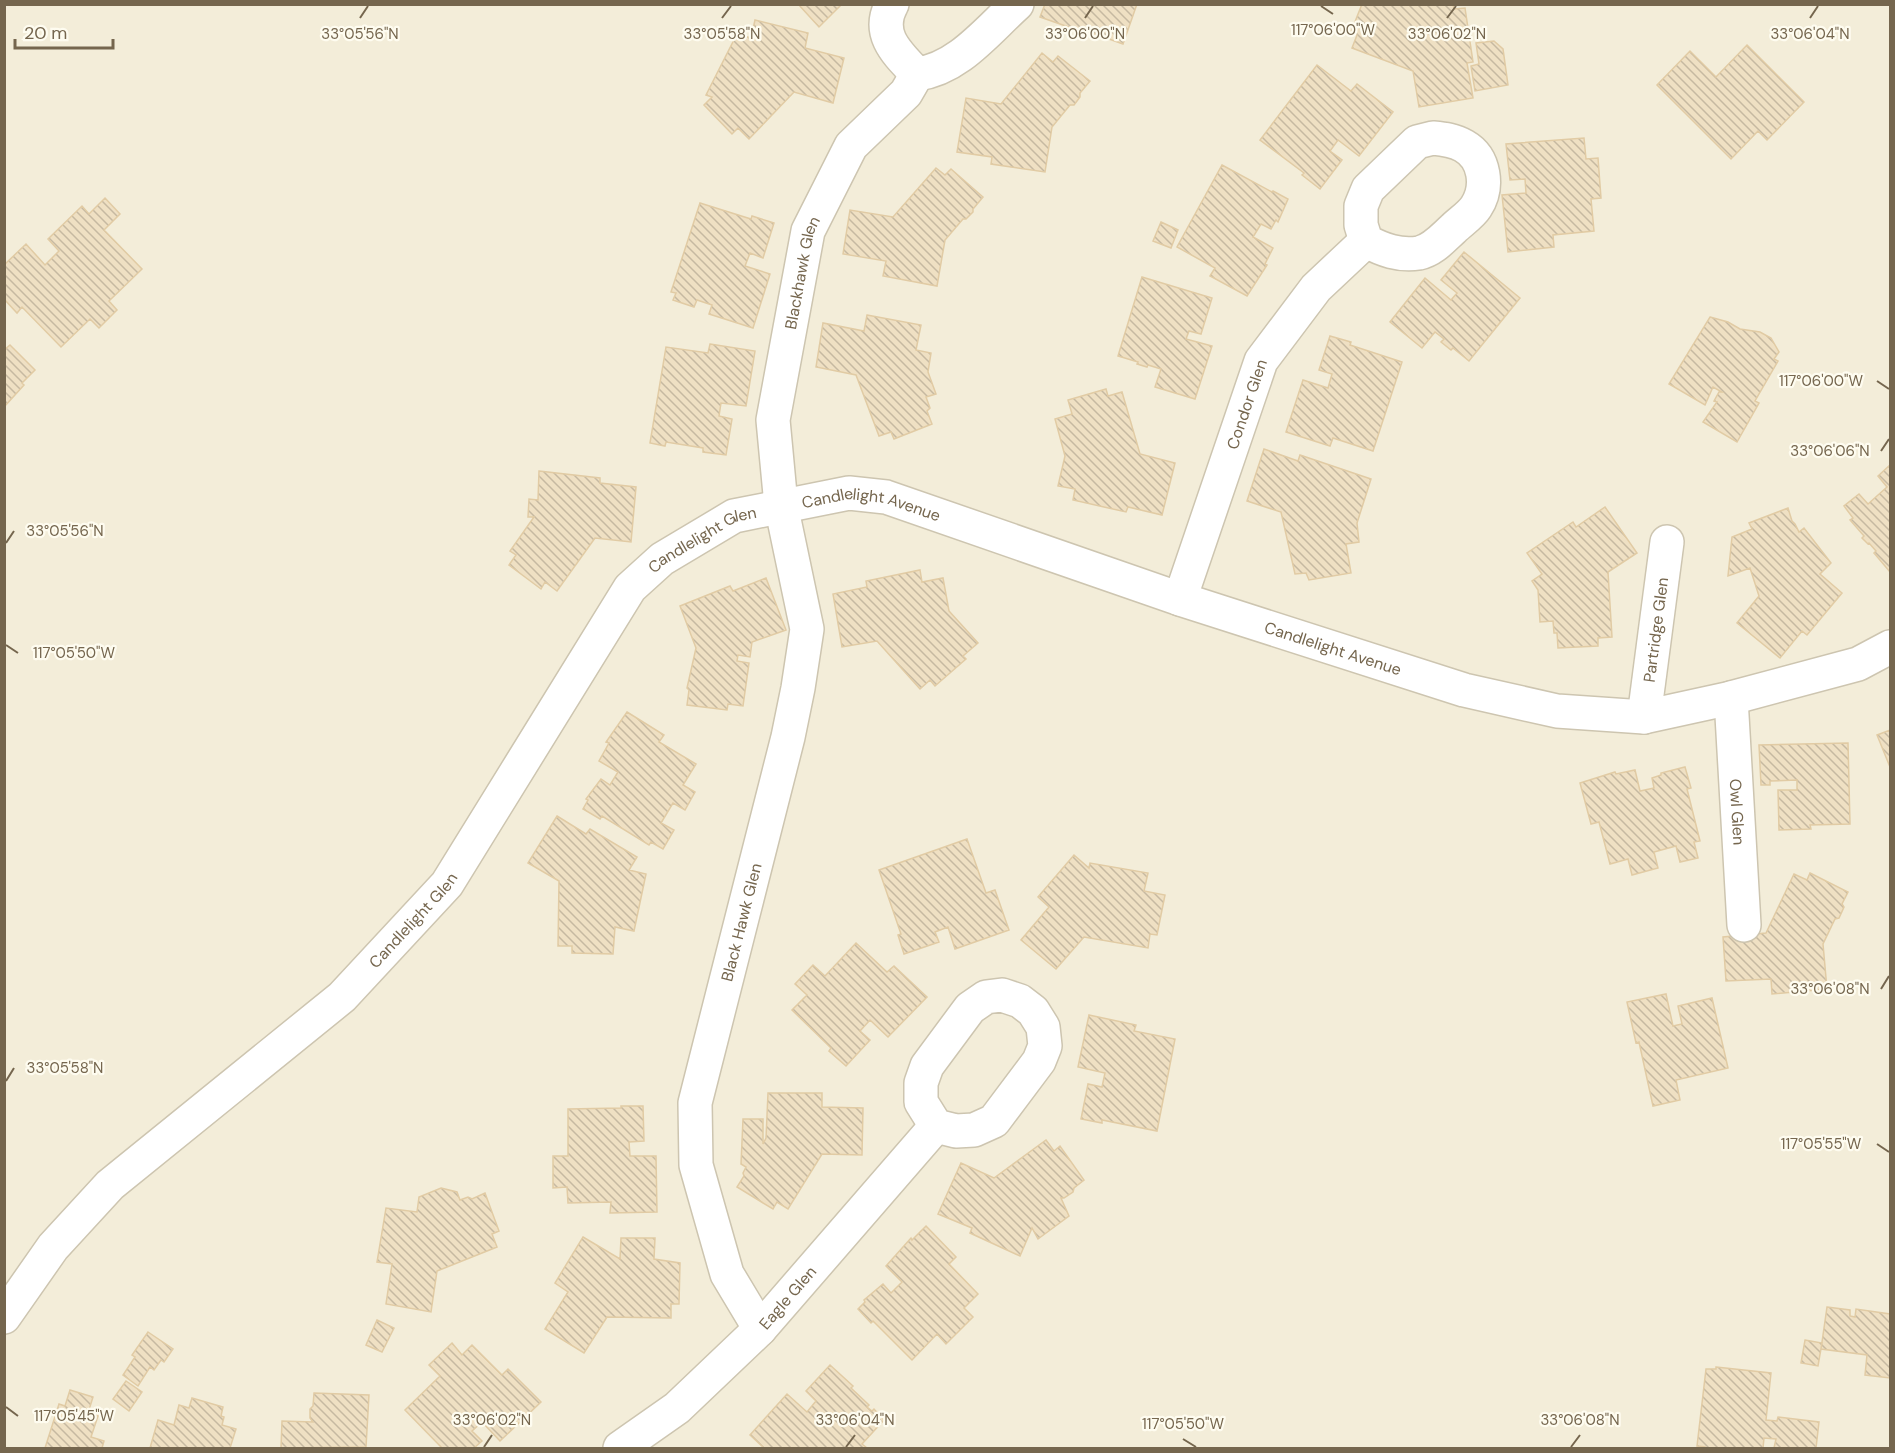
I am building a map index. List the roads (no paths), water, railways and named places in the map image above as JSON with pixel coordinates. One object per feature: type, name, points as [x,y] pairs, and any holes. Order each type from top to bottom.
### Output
[{"type":"street","points":[[892,4],[886,27],[889,42],[917,74],[933,72],[954,61],[1017,4]]},
{"type":"street","name":"Blackhawk Glen","points":[[781,506],[773,420],[808,231],[851,146],[906,93],[917,74]]},
{"type":"street","name":"Condor Glen","points":[[1180,599],[1261,361],[1316,288],[1366,241]]},
{"type":"street","name":"Candlelight Avenue","points":[[781,506],[849,493],[886,497],[1180,599],[1464,690],[1557,711],[1644,717],[1731,698],[1858,664],[1890,647]]},
{"type":"street","name":"Candlelight Glen","points":[[4,1317],[53,1247],[110,1185],[342,998],[447,884],[630,588],[662,559],[734,516],[781,506]]},
{"type":"street","name":"Black Hawk Glen","points":[[760,1329],[727,1274],[696,1165],[695,1103],[785,748],[798,688],[807,629],[781,506]]},
{"type":"street","name":"Partridge Glen","points":[[1644,717],[1667,542]]},
{"type":"street","name":"Owl Glen","points":[[1731,698],[1744,925]]},
{"type":"street","name":"Eagle Glen","points":[[620,1449],[677,1408],[760,1329],[936,1126]]}]
